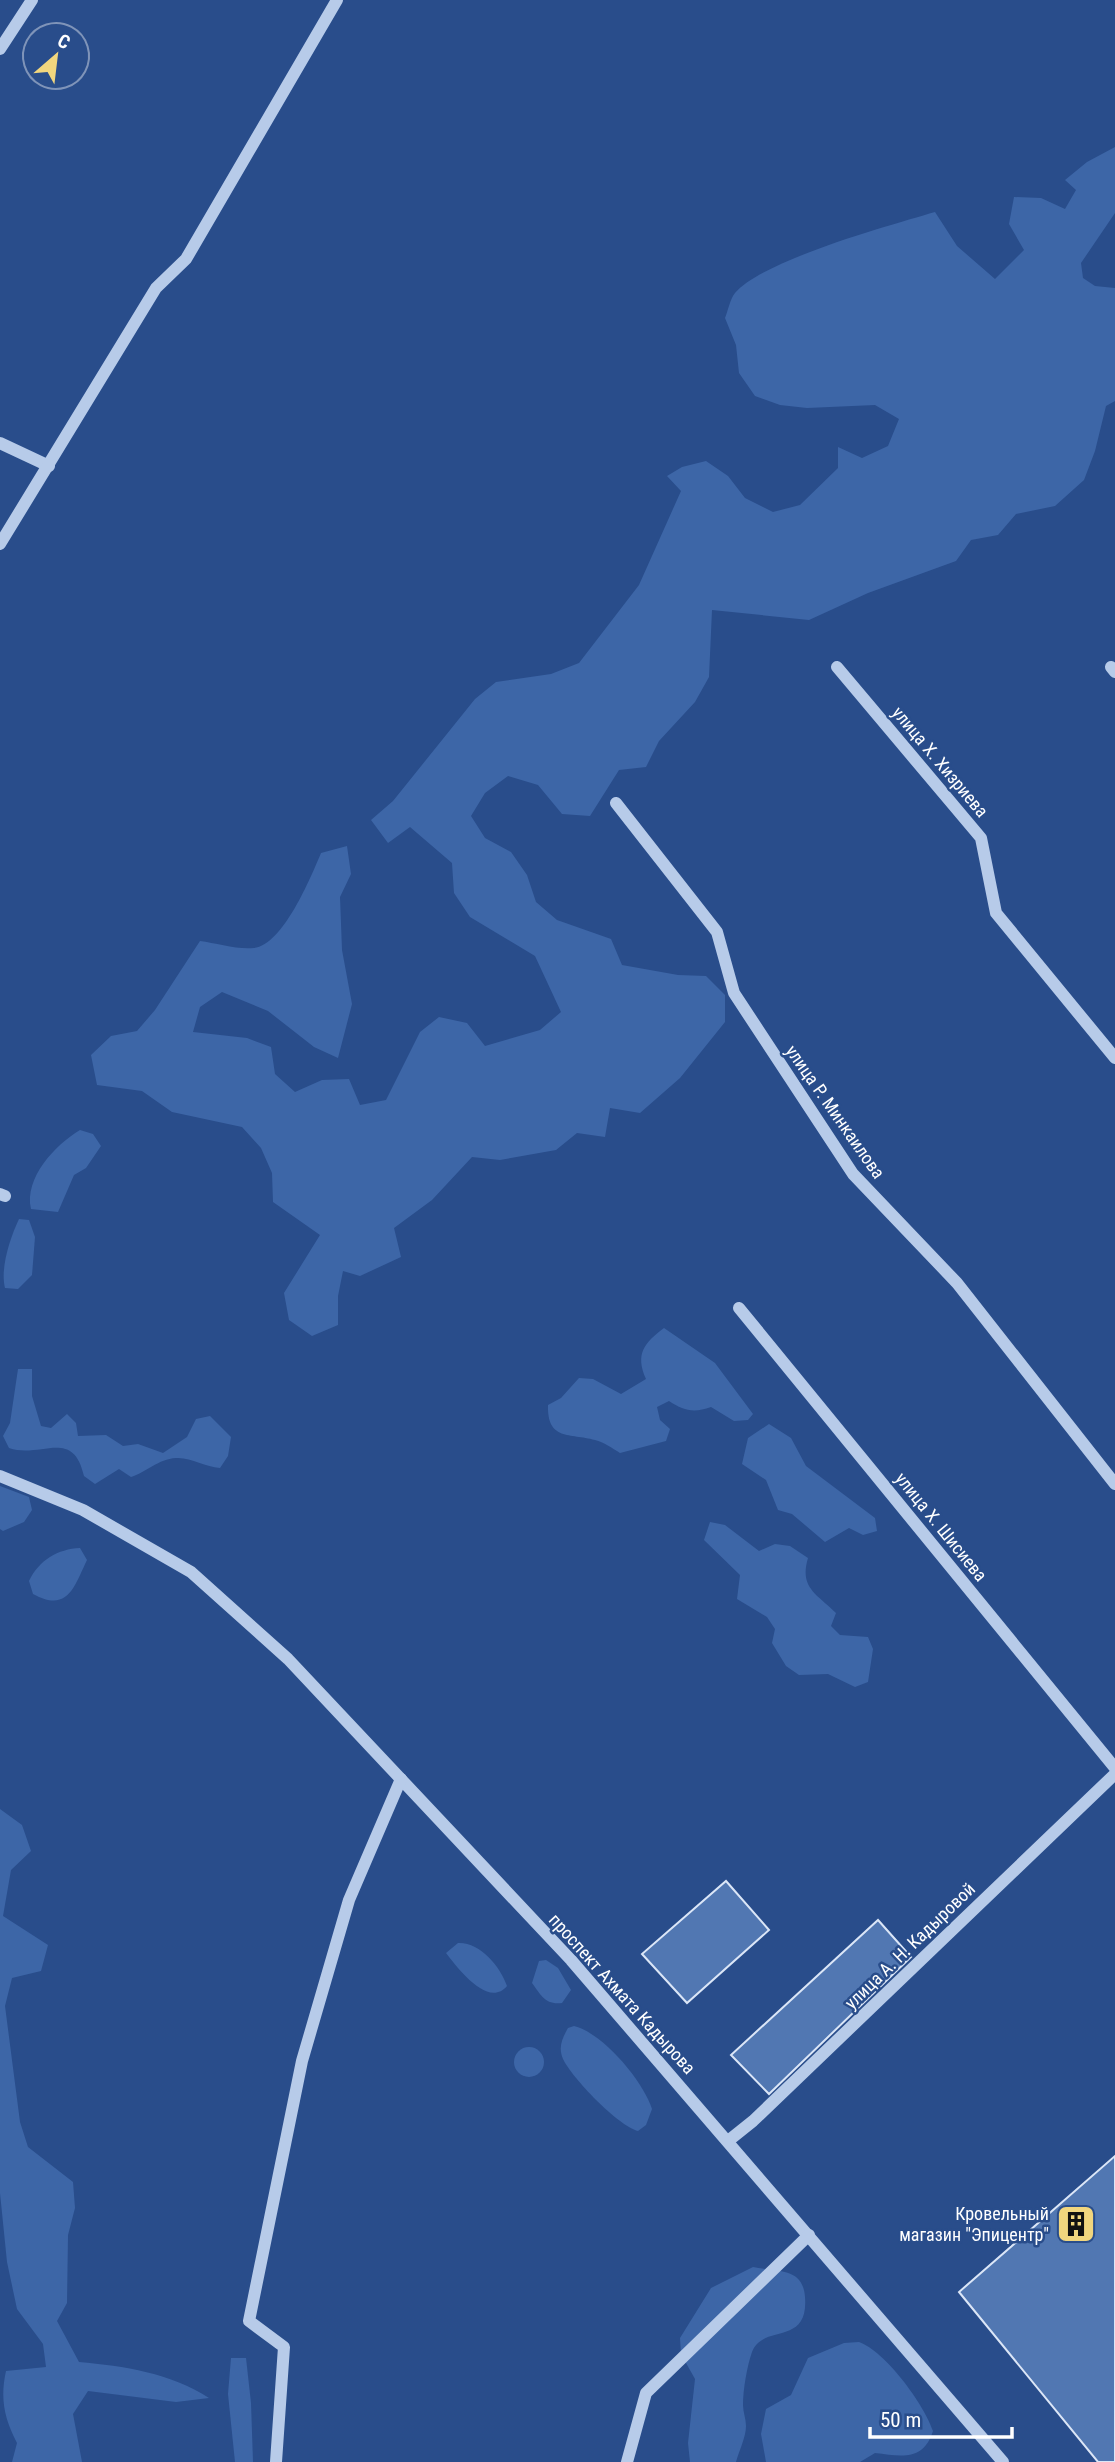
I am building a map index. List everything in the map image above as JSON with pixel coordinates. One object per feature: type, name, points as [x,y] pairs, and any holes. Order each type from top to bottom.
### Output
[{"type":"street","points":[[0,49],[32,0]]},
{"type":"street","points":[[0,544],[156,288],[186,259],[337,0]]},
{"type":"street","points":[[0,443],[49,466]]},
{"type":"street","name":"улица Х. Хизриева","points":[[837,667],[981,838],[996,913],[1115,1058]]},
{"type":"street","name":"улица Р. Минкаилова","points":[[616,803],[717,932],[734,993],[853,1174],[957,1283],[1115,1484]]},
{"type":"street","name":"улица Х. Шисиева","points":[[739,1308],[1115,1768]]},
{"type":"street","name":"проспект Ахмата Кадырова","points":[[0,1476],[83,1510],[191,1572],[288,1659],[571,1960],[1003,2462]]},
{"type":"street","name":"улица А. Н. Кадыровой","points":[[728,2141],[753,2121],[1115,1774]]},
{"type":"street","points":[[276,2462],[284,2347],[249,2321],[302,2061],[349,1900],[401,1779]]},
{"type":"street","points":[[627,2462],[646,2393],[809,2235]]},
{"type":"shaded area","points":[[1115,147],[1115,213],[1081,263],[1083,278],[1095,286],[1115,288],[1115,401],[1106,406],[1095,451],[1084,480],[1055,506],[1016,514],[998,535],[971,540],[956,561],[868,593],[809,620],[712,610],[709,677],[695,702],[659,741],[646,767],[619,770],[590,816],[562,814],[538,785],[508,776],[485,793],[471,816],[485,838],[511,852],[527,875],[536,902],[557,920],[611,939],[622,965],[678,975],[706,976],[725,995],[725,1022],[680,1078],[640,1113],[610,1108],[605,1137],[577,1133],[556,1150],[500,1160],[472,1157],[432,1200],[394,1228],[401,1257],[360,1276],[343,1271],[338,1296],[338,1325],[312,1336],[289,1320],[284,1293],[320,1235],[273,1202],[272,1173],[261,1148],[242,1127],[172,1112],[142,1091],[97,1085],[91,1055],[111,1036],[137,1031],[155,1010],[200,941],[248,948],[265,944],[295,908],[321,853],[347,846],[351,874],[340,897],[342,950],[352,1004],[338,1058],[314,1047],[268,1011],[222,992],[200,1007],[193,1032],[247,1038],[271,1047],[275,1074],[295,1092],[322,1080],[349,1079],[360,1105],[386,1100],[420,1032],[439,1017],[467,1023],[485,1046],[540,1030],[561,1012],[535,956],[470,917],[454,893],[452,863],[410,827],[388,843],[371,820],[393,801],[475,699],[496,682],[551,674],[579,663],[639,585],[681,491],[667,476],[682,467],[706,461],[728,476],[745,498],[773,512],[800,505],[838,468],[838,447],[862,458],[888,446],[899,419],[875,405],[807,408],[780,405],[755,396],[739,373],[736,345],[725,318],[735,293],[772,268],[799,256],[935,212],[957,246],[995,279],[1024,250],[1009,224],[1014,197],[1041,198],[1065,209],[1076,190],[1065,180],[1087,162]]},
{"type":"shaded area","points":[[80,1130],[93,1134],[101,1146],[86,1168],[74,1175],[58,1212],[31,1209],[30,1197],[37,1174],[52,1153]]},
{"type":"shaded area","points":[[19,1219],[29,1220],[35,1237],[32,1275],[18,1289],[5,1288],[5,1262]]},
{"type":"shaded area","points":[[664,1328],[715,1363],[753,1414],[748,1420],[734,1421],[711,1407],[689,1410],[669,1401],[657,1407],[660,1420],[670,1429],[666,1441],[620,1453],[598,1441],[562,1433],[551,1425],[548,1405],[561,1398],[579,1378],[593,1379],[621,1394],[646,1379],[641,1363],[643,1350]]},
{"type":"shaded area","points":[[18,1369],[32,1369],[32,1396],[41,1426],[51,1428],[67,1414],[76,1423],[78,1436],[106,1435],[123,1446],[138,1444],[163,1453],[187,1437],[196,1419],[210,1416],[231,1437],[228,1456],[220,1468],[176,1458],[131,1477],[119,1469],[95,1484],[84,1476],[79,1461],[72,1452],[54,1448],[9,1448],[3,1436],[10,1423]]},
{"type":"shaded area","points":[[769,1424],[791,1438],[806,1466],[875,1518],[877,1531],[863,1535],[849,1528],[825,1542],[792,1514],[778,1510],[766,1480],[742,1464],[748,1438]]},
{"type":"shaded area","points":[[0,1486],[29,1497],[32,1510],[24,1522],[3,1531],[0,1529]]},
{"type":"shaded area","points":[[710,1522],[725,1525],[759,1551],[775,1544],[790,1546],[808,1558],[808,1584],[836,1613],[831,1626],[840,1635],[868,1637],[873,1649],[868,1682],[855,1687],[828,1674],[799,1675],[786,1666],[772,1643],[775,1629],[767,1617],[737,1599],[740,1575],[704,1540]]},
{"type":"shaded area","points":[[80,1548],[87,1560],[68,1594],[54,1601],[33,1594],[29,1581],[38,1567],[57,1553]]},
{"type":"shaded area","points":[[0,1809],[22,1825],[31,1851],[11,1870],[3,1916],[48,1945],[41,1971],[12,1978],[5,2006],[20,2122],[28,2147],[73,2182],[75,2208],[68,2235],[67,2303],[57,2321],[79,2362],[147,2372],[179,2382],[209,2398],[176,2402],[88,2391],[73,2414],[82,2462],[12,2462],[17,2443],[4,2408],[6,2371],[46,2367],[43,2344],[17,2309],[7,2262],[0,2193]]},
{"type":"shaded area","points":[[458,1943],[474,1946],[488,1957],[507,1986],[499,1992],[491,1993],[474,1983],[446,1953]]},
{"type":"shaded area","points":[[546,1960],[558,1968],[571,1990],[562,2003],[547,2001],[532,1983],[539,1961]]},
{"type":"shaded area","points":[[574,2026],[585,2030],[609,2048],[640,2085],[652,2109],[646,2125],[638,2131],[619,2120],[585,2089],[563,2059],[562,2039],[568,2028]]},
{"type":"shaded area","points":[[529,2047],[540,2051],[544,2062],[540,2073],[529,2077],[518,2073],[514,2062],[518,2051]]},
{"type":"shaded area","points":[[753,2267],[787,2273],[799,2280],[805,2297],[804,2313],[800,2323],[793,2329],[765,2338],[752,2352],[744,2392],[746,2430],[736,2462],[690,2462],[688,2443],[695,2379],[681,2354],[680,2338],[711,2288]]},
{"type":"shaded area","points":[[859,2342],[880,2356],[912,2393],[933,2431],[929,2441],[910,2455],[875,2453],[860,2462],[766,2462],[761,2434],[766,2409],[791,2395],[808,2358],[844,2343]]},
{"type":"shaded area","points":[[231,2358],[246,2358],[253,2462],[235,2462],[228,2394]]},
{"type":"building","points":[[726,1881],[769,1930],[687,2003],[642,1954]]},
{"type":"building","points":[[878,1920],[911,1957],[769,2094],[731,2055]]},
{"type":"building","name":"Кровельный магазин \"Эпицентр\"","points":[[1115,2156],[1115,2462],[1098,2462],[959,2292]]},
{"type":"place","name":"Кровельный магазин \"Эпицентр\"","points":[[1076,2224]]}]
